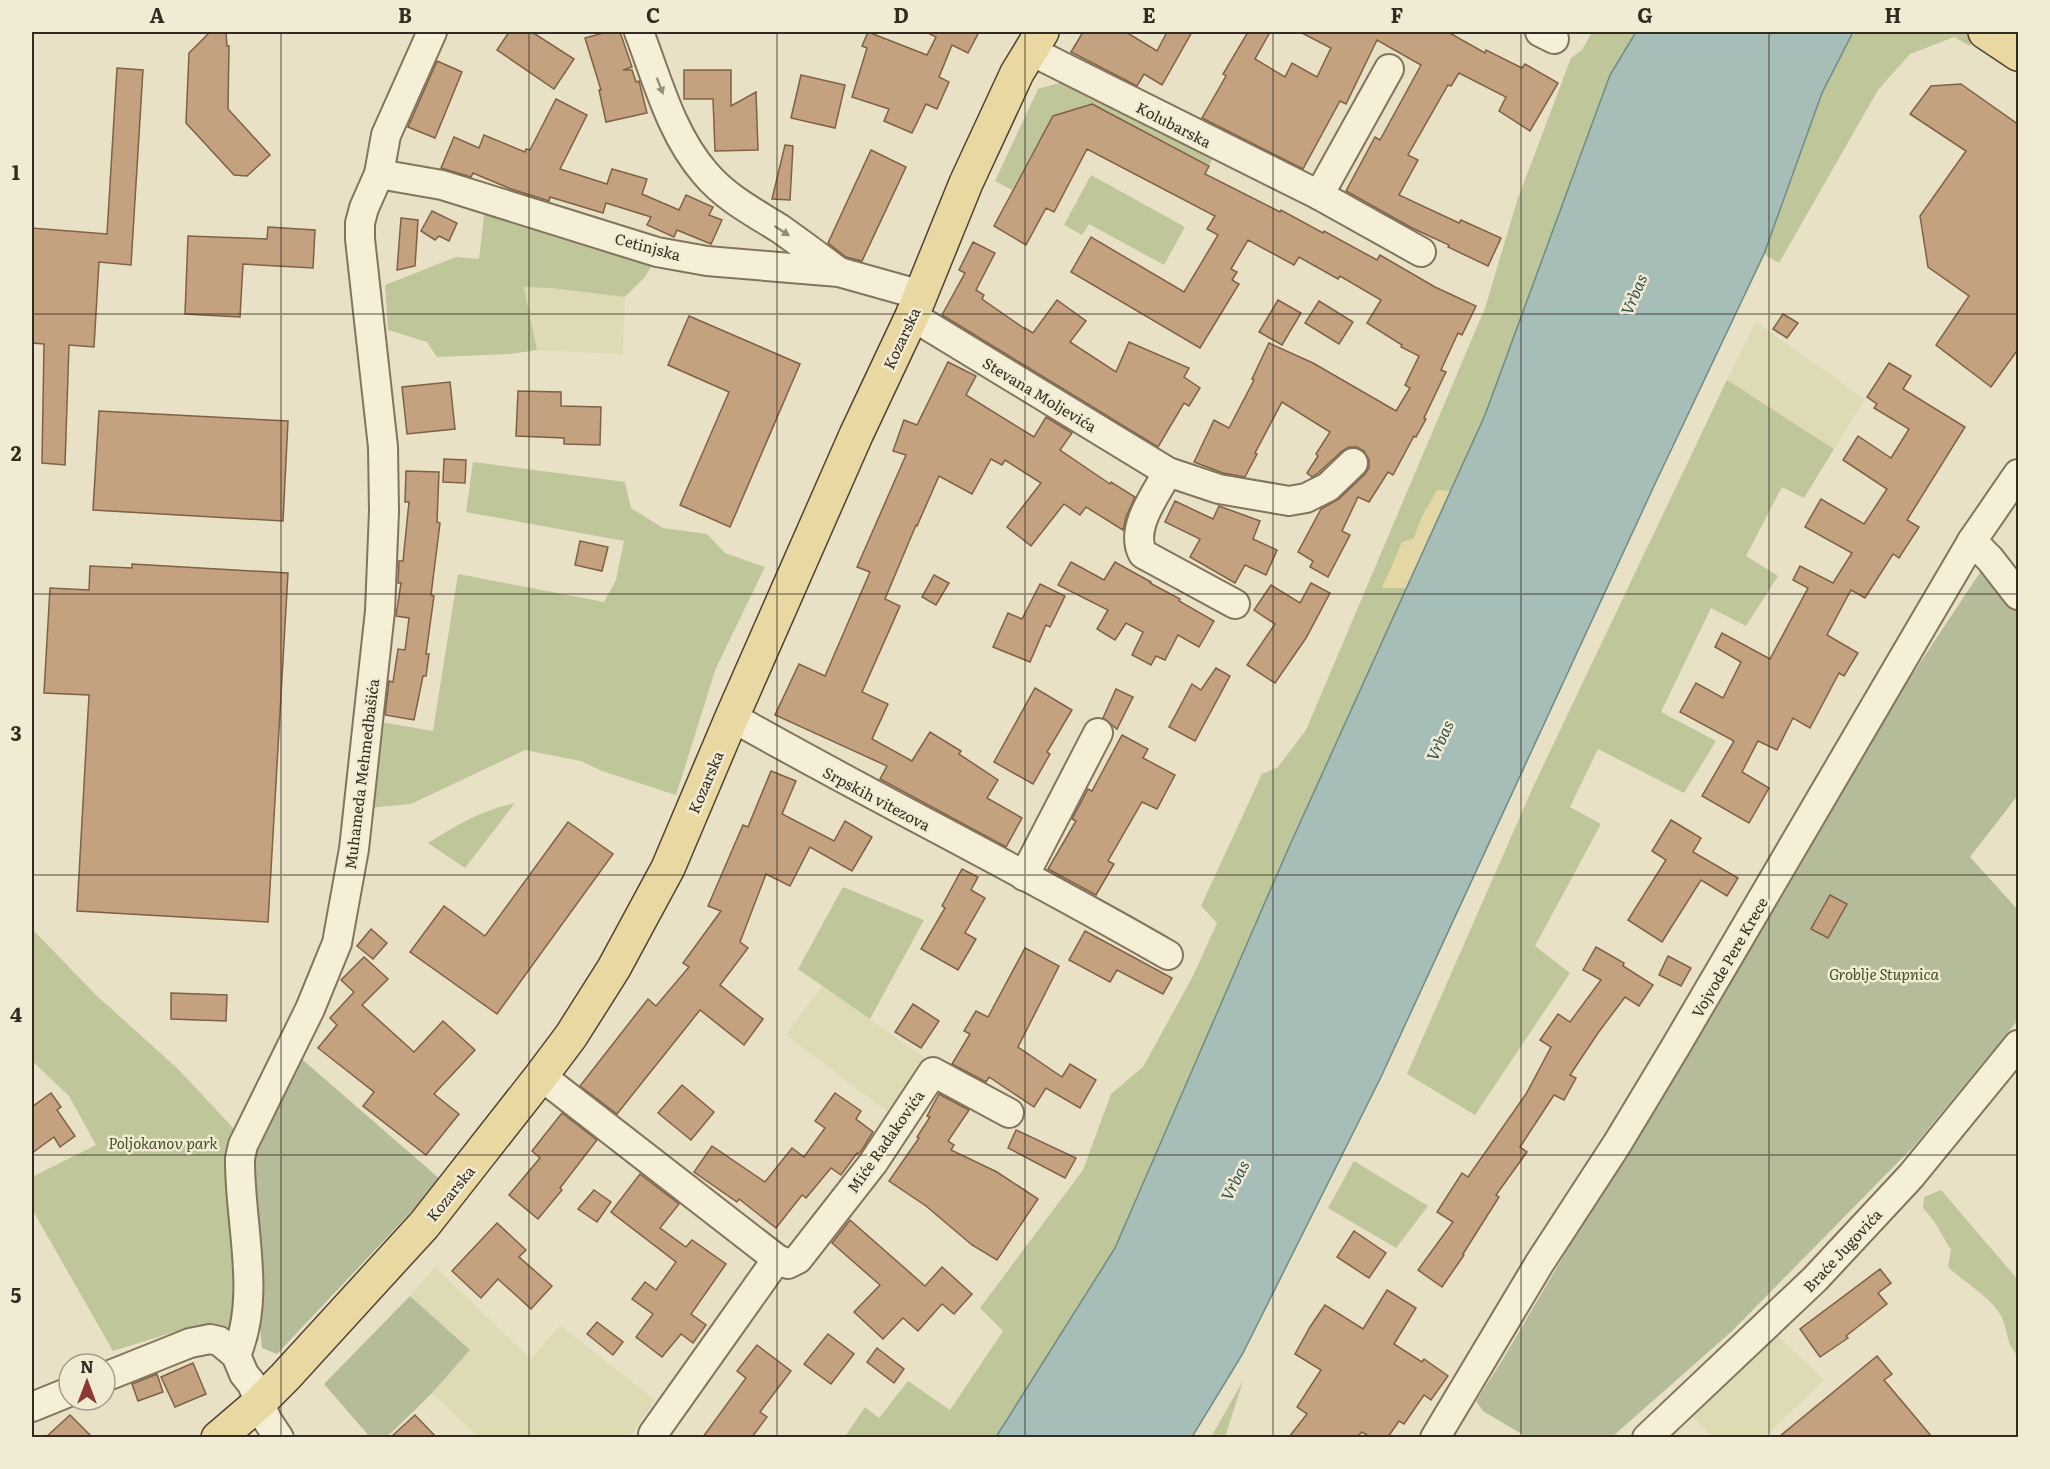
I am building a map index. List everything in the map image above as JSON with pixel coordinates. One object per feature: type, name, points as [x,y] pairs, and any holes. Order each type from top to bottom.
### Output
[{"type":"main road","points":[[1985,32],[2019,54]]},
{"type":"main road","name":"Kozarska","points":[[218,1437],[259,1403],[424,1224],[571,1036],[614,968],[686,829],[732,717],[916,305],[966,183],[1017,73],[1036,41]]},
{"type":"street","name":"Muhameda Mehmedbašića","points":[[236,1355],[245,1329],[248,1295],[240,1158],[243,1145],[310,1009],[337,943],[354,849],[380,611],[382,567],[383,447],[360,223],[379,174],[386,135],[432,32]]},
{"type":"street","points":[[639,32],[677,129],[705,174],[748,210],[780,229],[839,272]]},
{"type":"street","name":"Kolubarska","points":[[1036,41],[1421,252]]},
{"type":"street","points":[[1319,195],[1389,69]]},
{"type":"street","name":"Cetinjska","points":[[379,174],[442,185],[657,252],[708,261],[839,272],[916,305]]},
{"type":"street","name":"Stevana Moljevića","points":[[916,305],[1168,472],[1219,489],[1289,501],[1306,498],[1328,487],[1353,463]]},
{"type":"street","points":[[1168,472],[1139,528],[1140,548],[1143,554],[1235,604]]},
{"type":"street","name":"Vojvode Pere Krece","points":[[1435,1437],[1539,1264],[1665,1066],[1972,541],[2019,474]]},
{"type":"street","points":[[1972,541],[2019,595]]},
{"type":"street","name":"Srpskih vitezova","points":[[732,717],[1168,955]]},
{"type":"street","points":[[1024,876],[1098,733]]},
{"type":"street","name":"Braće Jugovića","points":[[1647,1437],[1815,1279],[1911,1176],[2019,1045]]},
{"type":"street","name":"Miće Radakovića","points":[[777,1259],[788,1264],[798,1259],[873,1163],[933,1072],[1009,1113]]},
{"type":"street","points":[[541,1076],[777,1259],[653,1434]]},
{"type":"street","points":[[117,1372],[190,1342],[210,1339],[224,1344],[236,1355],[244,1374],[252,1384],[267,1420],[279,1437]]},
{"type":"street","points":[[32,1407],[57,1397]]},
{"type":"shaded area","points":[[524,287],[625,297],[623,354],[537,350]]},
{"type":"shaded area","points":[[1756,322],[1865,399],[1834,449],[1727,380]]},
{"type":"shaded area","points":[[822,986],[928,1060],[889,1113],[786,1035]]},
{"type":"shaded area","points":[[435,1267],[531,1359],[560,1325],[655,1400],[630,1437],[478,1437],[432,1393],[470,1350],[410,1296]]},
{"type":"shaded area","points":[[1774,1332],[1824,1380],[1765,1437],[1712,1437],[1690,1414]]},
{"type":"green space","points":[[1592,32],[1636,32],[1610,75],[1485,415],[1451,491],[1437,491],[1422,517],[1414,538],[1382,587],[1407,588],[1289,847],[1115,1248],[996,1437],[844,1438],[865,1407],[879,1418],[908,1381],[950,1410],[1003,1331],[980,1308],[1083,1170],[1111,1094],[1143,1067],[1193,976],[1217,923],[1201,906],[1262,774],[1278,767],[1306,730],[1485,308],[1517,201],[1571,58],[1582,50]]},
{"type":"green space","points":[[1853,32],[1981,32],[1970,46],[1954,37],[1910,54],[1878,90],[1779,263],[1764,254],[1822,93]]},
{"type":"green space","points":[[1070,80],[1216,153],[1209,165],[1092,104],[1053,115],[1012,190],[995,181],[1038,89]]},
{"type":"green space","points":[[1091,175],[1185,227],[1164,265],[1089,224],[1082,235],[1064,225]]},
{"type":"green space","points":[[485,207],[656,258],[645,277],[625,297],[524,287],[537,350],[510,354],[437,357],[427,342],[388,330],[385,285],[456,257],[479,259]]},
{"type":"green space","points":[[1727,380],[1834,449],[1804,498],[1782,487],[1746,556],[1778,576],[1746,626],[1711,608],[1661,712],[1716,741],[1684,793],[1598,749],[1570,807],[1601,824],[1535,946],[1570,973],[1475,1115],[1407,1074],[1533,787]]},
{"type":"green space","points":[[473,462],[625,482],[631,508],[663,528],[707,534],[725,553],[765,567],[716,668],[676,795],[602,771],[581,761],[525,750],[411,804],[369,808],[375,721],[433,731],[458,574],[604,602],[616,580],[624,541],[466,512]]},
{"type":"green space","name":"Groblje Stupnica","points":[[1985,565],[2018,608],[2018,795],[1970,857],[2018,910],[2018,1020],[1914,1146],[1732,1331],[1613,1436],[1527,1437],[1483,1411],[1476,1401],[1503,1359],[1824,813],[1874,732]]},
{"type":"green space","points":[[515,803],[465,868],[428,843],[470,819]]},
{"type":"green space","points":[[843,887],[924,920],[870,1019],[798,969]]},
{"type":"green space","name":"Poljokanov park","points":[[32,929],[97,996],[177,1068],[236,1131],[226,1150],[239,1320],[236,1332],[199,1328],[174,1332],[113,1351],[32,1209],[32,1177],[96,1145],[69,1096],[32,1061]]},
{"type":"green space","points":[[296,1054],[441,1180],[277,1354],[262,1348],[250,1156]]},
{"type":"green space","points":[[1354,1161],[1428,1206],[1396,1248],[1328,1208]]},
{"type":"green space","points":[[1941,1190],[2018,1280],[2018,1356],[1996,1308],[1948,1267],[1951,1250],[1934,1221],[1923,1208],[1924,1197]]},
{"type":"green space","points":[[410,1296],[470,1350],[432,1393],[387,1437],[370,1437],[324,1384]]},
{"type":"green space","points":[[1243,1381],[1225,1437],[1211,1437]]},
{"type":"sand","points":[[1437,490],[1451,491],[1407,588],[1382,588],[1402,542],[1414,538],[1422,517]]},
{"type":"water","name":"Vrbas","points":[[1636,32],[1853,32],[1822,93],[1764,254],[1654,486],[1381,1077],[1242,1355],[1192,1437],[996,1437],[1115,1248],[1289,847],[1485,415],[1610,75]]},
{"type":"building","points":[[210,32],[226,32],[227,46],[229,46],[228,109],[270,155],[247,176],[234,175],[186,123],[189,53]]},
{"type":"building","points":[[509,32],[532,32],[574,59],[554,89],[497,50]]},
{"type":"building","points":[[607,32],[620,32],[632,67],[623,70],[632,70],[636,82],[639,81],[647,113],[606,122],[599,90],[601,90],[585,38]]},
{"type":"building","points":[[868,32],[927,55],[936,37],[926,32],[979,32],[968,53],[952,45],[939,77],[949,82],[937,109],[926,104],[912,133],[884,121],[889,109],[852,97],[867,48],[862,46]]},
{"type":"building","points":[[1083,32],[1126,32],[1157,51],[1167,32],[1192,32],[1162,85],[1144,74],[1137,86],[1071,52]]},
{"type":"building","points":[[1248,32],[1270,32],[1255,59],[1285,77],[1292,63],[1317,77],[1331,48],[1300,32],[1448,32],[1485,53],[1486,50],[1522,68],[1525,64],[1558,83],[1530,131],[1499,111],[1506,97],[1459,73],[1451,86],[1448,85],[1408,155],[1418,160],[1399,195],[1459,223],[1461,220],[1501,238],[1488,266],[1412,228],[1346,191],[1375,137],[1380,140],[1421,65],[1377,40],[1346,104],[1340,101],[1303,169],[1202,118],[1226,76],[1223,74]]},
{"type":"building","points":[[437,61],[462,72],[435,138],[408,127]]},
{"type":"building","points":[[117,68],[143,70],[131,265],[99,262],[94,347],[69,345],[65,465],[42,463],[44,344],[32,343],[32,228],[107,234]]},
{"type":"building","points":[[684,70],[731,70],[731,106],[756,92],[758,150],[715,151],[713,99],[684,99]]},
{"type":"building","points":[[801,75],[845,85],[835,128],[791,118]]},
{"type":"building","points":[[1961,84],[2019,125],[2019,348],[1991,387],[1936,345],[1969,296],[1928,267],[1920,216],[1966,151],[1910,114],[1931,86]]},
{"type":"building","points":[[556,99],[587,115],[560,169],[607,184],[612,169],[647,179],[642,194],[679,210],[686,195],[713,207],[709,215],[722,220],[711,244],[677,230],[674,237],[647,225],[651,217],[606,203],[603,213],[550,197],[549,201],[511,189],[473,173],[471,177],[441,168],[454,137],[479,148],[484,135],[525,152],[526,149],[530,150]]},
{"type":"building","points":[[1092,104],[1209,166],[1205,174],[1323,233],[1324,231],[1377,260],[1380,255],[1435,287],[1476,306],[1462,335],[1458,333],[1441,370],[1446,372],[1424,418],[1426,419],[1393,475],[1388,472],[1369,502],[1358,497],[1342,531],[1350,535],[1328,577],[1310,567],[1313,561],[1298,552],[1321,509],[1339,499],[1369,468],[1369,460],[1364,451],[1357,447],[1349,447],[1312,477],[1307,473],[1330,432],[1282,402],[1245,477],[1223,473],[1194,462],[1214,420],[1229,428],[1254,380],[1252,379],[1269,343],[1313,363],[1396,411],[1410,388],[1405,385],[1419,356],[1401,347],[1402,345],[1367,323],[1381,300],[1340,276],[1338,279],[1299,257],[1294,265],[1248,240],[1231,269],[1237,272],[1232,280],[1239,284],[1200,348],[1071,272],[1091,237],[1184,292],[1218,235],[1207,229],[1215,216],[1087,149],[1054,212],[1046,208],[1026,245],[994,226],[1053,116]]},
{"type":"building","points":[[785,145],[793,146],[790,200],[772,199]]},
{"type":"building","points":[[871,150],[906,167],[862,261],[846,257],[828,243]]},
{"type":"building","points":[[432,211],[457,223],[449,241],[439,236],[435,240],[421,231]]},
{"type":"building","points":[[401,218],[418,220],[415,266],[397,270]]},
{"type":"building","points":[[268,227],[315,230],[313,268],[243,264],[240,317],[185,314],[188,236],[267,239]]},
{"type":"building","points":[[973,242],[995,253],[976,290],[984,295],[982,299],[1025,329],[1033,333],[1057,300],[1086,321],[1070,342],[1116,372],[1129,342],[1189,368],[1184,377],[1200,388],[1189,406],[1184,403],[1158,447],[942,315],[965,273],[959,270]]},
{"type":"building","points":[[1278,300],[1301,313],[1282,345],[1259,332]]},
{"type":"building","points":[[1319,301],[1353,322],[1339,344],[1305,323]]},
{"type":"building","points":[[1783,314],[1798,323],[1787,338],[1773,329]]},
{"type":"building","points":[[689,316],[800,364],[730,527],[680,505],[729,392],[668,365]]},
{"type":"building","points":[[948,362],[976,376],[966,395],[1034,437],[1046,417],[1072,433],[1060,450],[1110,484],[1111,482],[1135,497],[1123,530],[1086,507],[1080,515],[1064,504],[1031,546],[1007,527],[1041,483],[1005,460],[1002,465],[991,459],[972,494],[939,476],[885,599],[900,606],[862,692],[888,704],[872,739],[912,761],[930,732],[961,751],[959,754],[998,780],[987,798],[1022,818],[1006,847],[880,779],[887,766],[775,715],[799,664],[825,676],[870,572],[857,567],[906,455],[893,451],[904,420],[917,425]]},
{"type":"building","points":[[1889,363],[1911,376],[1903,389],[1965,427],[1907,520],[1919,527],[1899,558],[1893,554],[1865,598],[1851,590],[1827,635],[1858,653],[1844,676],[1839,673],[1810,728],[1793,718],[1777,750],[1758,741],[1742,772],[1769,788],[1749,823],[1702,796],[1734,741],[1680,712],[1696,683],[1723,698],[1741,662],[1715,647],[1722,633],[1770,659],[1808,588],[1793,580],[1800,566],[1833,583],[1852,553],[1805,527],[1821,499],[1864,524],[1887,489],[1843,460],[1858,436],[1891,458],[1909,429],[1874,408],[1877,404],[1867,397]]},
{"type":"building","points":[[450,382],[455,429],[407,434],[402,387]]},
{"type":"building","points":[[518,391],[561,392],[561,406],[601,407],[600,445],[564,444],[564,438],[516,436]]},
{"type":"building","points":[[99,411],[288,421],[283,521],[93,510]]},
{"type":"building","points":[[444,459],[466,460],[465,483],[443,482]]},
{"type":"building","points":[[406,471],[439,472],[437,522],[440,523],[426,654],[429,654],[426,676],[423,676],[414,720],[385,715],[389,681],[393,682],[398,649],[405,650],[409,618],[396,616],[401,583],[398,583],[399,561],[403,561],[409,502],[405,502]]},
{"type":"building","points":[[1175,501],[1213,519],[1219,506],[1260,521],[1253,539],[1277,550],[1266,575],[1245,565],[1235,583],[1190,557],[1200,539],[1165,522]]},
{"type":"building","points":[[580,541],[608,547],[602,571],[575,565]]},
{"type":"building","points":[[1071,562],[1104,580],[1115,562],[1214,621],[1199,647],[1178,635],[1165,660],[1156,656],[1151,665],[1132,655],[1143,632],[1126,623],[1115,640],[1097,629],[1108,610],[1058,585]]},
{"type":"building","points":[[132,564],[288,573],[268,922],[77,911],[89,695],[44,693],[50,588],[89,590],[90,566],[132,568]]},
{"type":"building","points":[[934,575],[949,583],[936,605],[922,597]]},
{"type":"building","points":[[1311,583],[1330,593],[1306,638],[1275,683],[1247,665],[1275,624],[1254,610],[1271,585],[1300,603]]},
{"type":"building","points":[[1040,584],[1065,596],[1050,627],[1046,625],[1030,662],[993,647],[1008,613],[1022,619]]},
{"type":"building","points":[[1216,668],[1230,676],[1195,741],[1169,727],[1192,684],[1201,690]]},
{"type":"building","points":[[1035,688],[1072,710],[1047,752],[1050,754],[1033,784],[994,762]]},
{"type":"building","points":[[1116,689],[1133,697],[1117,729],[1103,718]]},
{"type":"building","points":[[1122,735],[1148,749],[1143,758],[1175,775],[1157,809],[1142,802],[1108,861],[1114,864],[1096,895],[1048,869],[1076,821],[1072,819],[1088,789],[1092,791]]},
{"type":"building","points":[[771,771],[796,781],[782,814],[834,841],[845,821],[872,837],[852,871],[810,847],[790,886],[766,874],[740,942],[748,948],[720,985],[763,1019],[744,1045],[700,1010],[617,1114],[580,1086],[648,999],[656,1006],[689,967],[683,963],[721,911],[708,906],[743,825],[748,827]]},
{"type":"building","points":[[1671,820],[1701,838],[1693,852],[1738,878],[1727,896],[1701,880],[1662,942],[1628,920],[1666,860],[1652,851]]},
{"type":"building","points":[[568,822],[613,854],[497,1014],[410,952],[444,906],[485,936]]},
{"type":"building","points":[[962,869],[978,877],[971,890],[985,898],[965,933],[976,939],[958,970],[921,949],[945,908],[942,906]]},
{"type":"building","points":[[1830,895],[1847,904],[1828,938],[1811,929]]},
{"type":"building","points":[[371,929],[387,943],[373,959],[357,946]]},
{"type":"building","points":[[1085,931],[1172,978],[1163,994],[1117,970],[1110,982],[1069,960]]},
{"type":"building","points":[[1596,947],[1624,963],[1623,966],[1653,985],[1639,1006],[1625,997],[1570,1075],[1576,1078],[1564,1100],[1554,1095],[1520,1147],[1527,1152],[1496,1195],[1499,1197],[1442,1287],[1418,1270],[1453,1222],[1437,1212],[1462,1173],[1468,1177],[1526,1094],[1551,1047],[1540,1040],[1558,1014],[1570,1022],[1601,980],[1583,970]]},
{"type":"building","points":[[1025,948],[1059,966],[1018,1047],[1062,1077],[1070,1064],[1096,1080],[1080,1108],[1046,1088],[1034,1107],[989,1077],[986,1082],[952,1064],[970,1034],[964,1031],[976,1011],[988,1017]]},
{"type":"building","points":[[1668,956],[1691,968],[1681,986],[1659,975]]},
{"type":"building","points":[[364,957],[388,979],[362,1005],[414,1052],[443,1021],[475,1050],[434,1094],[459,1114],[426,1155],[363,1106],[374,1092],[318,1048],[337,1025],[330,1018],[354,992],[341,980]]},
{"type":"building","points":[[171,993],[227,995],[226,1021],[171,1019]]},
{"type":"building","points":[[913,1004],[939,1021],[921,1048],[895,1032]]},
{"type":"building","points":[[682,1085],[714,1112],[691,1140],[658,1113]]},
{"type":"building","points":[[51,1093],[61,1107],[57,1110],[75,1136],[60,1147],[54,1137],[32,1153],[32,1107]]},
{"type":"building","points":[[835,1093],[861,1111],[856,1119],[873,1132],[862,1150],[857,1153],[841,1175],[831,1168],[806,1198],[802,1195],[776,1228],[739,1199],[737,1202],[694,1172],[712,1146],[765,1182],[792,1148],[804,1157],[825,1128],[815,1121]]},
{"type":"building","points":[[939,1094],[969,1110],[948,1141],[954,1145],[951,1150],[997,1172],[1038,1199],[997,1260],[972,1245],[926,1206],[889,1181],[919,1138],[917,1137],[930,1117],[927,1116]]},
{"type":"building","points":[[562,1113],[597,1140],[560,1188],[562,1190],[538,1219],[509,1195],[540,1158],[532,1151]]},
{"type":"building","points":[[1016,1130],[1076,1158],[1065,1178],[1008,1148]]},
{"type":"building","points":[[640,1174],[679,1204],[660,1228],[686,1247],[692,1240],[726,1264],[691,1314],[706,1325],[693,1343],[681,1334],[662,1357],[636,1337],[653,1314],[632,1299],[645,1282],[656,1290],[676,1262],[611,1212]]},
{"type":"building","points":[[594,1190],[611,1202],[597,1222],[578,1209]]},
{"type":"building","points":[[850,1220],[925,1286],[942,1267],[972,1294],[954,1314],[942,1304],[918,1331],[903,1318],[883,1339],[854,1312],[880,1285],[832,1243]]},
{"type":"building","points":[[497,1223],[526,1250],[519,1257],[552,1286],[531,1309],[498,1279],[481,1298],[452,1271]]},
{"type":"building","points":[[1354,1231],[1386,1253],[1369,1278],[1337,1257]]},
{"type":"building","points":[[1880,1269],[1891,1283],[1878,1293],[1887,1304],[1846,1336],[1848,1338],[1820,1357],[1800,1329]]},
{"type":"building","points":[[1387,1290],[1416,1308],[1394,1344],[1422,1362],[1424,1359],[1448,1376],[1431,1400],[1424,1395],[1404,1424],[1399,1421],[1388,1437],[1370,1437],[1362,1432],[1357,1437],[1289,1437],[1307,1414],[1297,1407],[1321,1370],[1295,1354],[1310,1327],[1325,1305],[1363,1329]]},
{"type":"building","points":[[597,1322],[623,1342],[613,1355],[587,1334]]},
{"type":"building","points":[[828,1334],[854,1354],[831,1384],[804,1364]]},
{"type":"building","points":[[757,1345],[791,1371],[760,1412],[767,1417],[752,1437],[703,1437],[746,1378],[737,1371]]},
{"type":"building","points":[[877,1348],[904,1369],[894,1383],[867,1362]]},
{"type":"building","points":[[1877,1356],[1892,1374],[1884,1380],[1932,1437],[1779,1437]]},
{"type":"building","points":[[193,1363],[206,1394],[175,1407],[161,1377]]},
{"type":"building","points":[[157,1374],[163,1392],[138,1401],[132,1384]]},
{"type":"building","points":[[70,1415],[92,1437],[46,1437]]},
{"type":"building","points":[[415,1415],[436,1437],[391,1437]]}]
